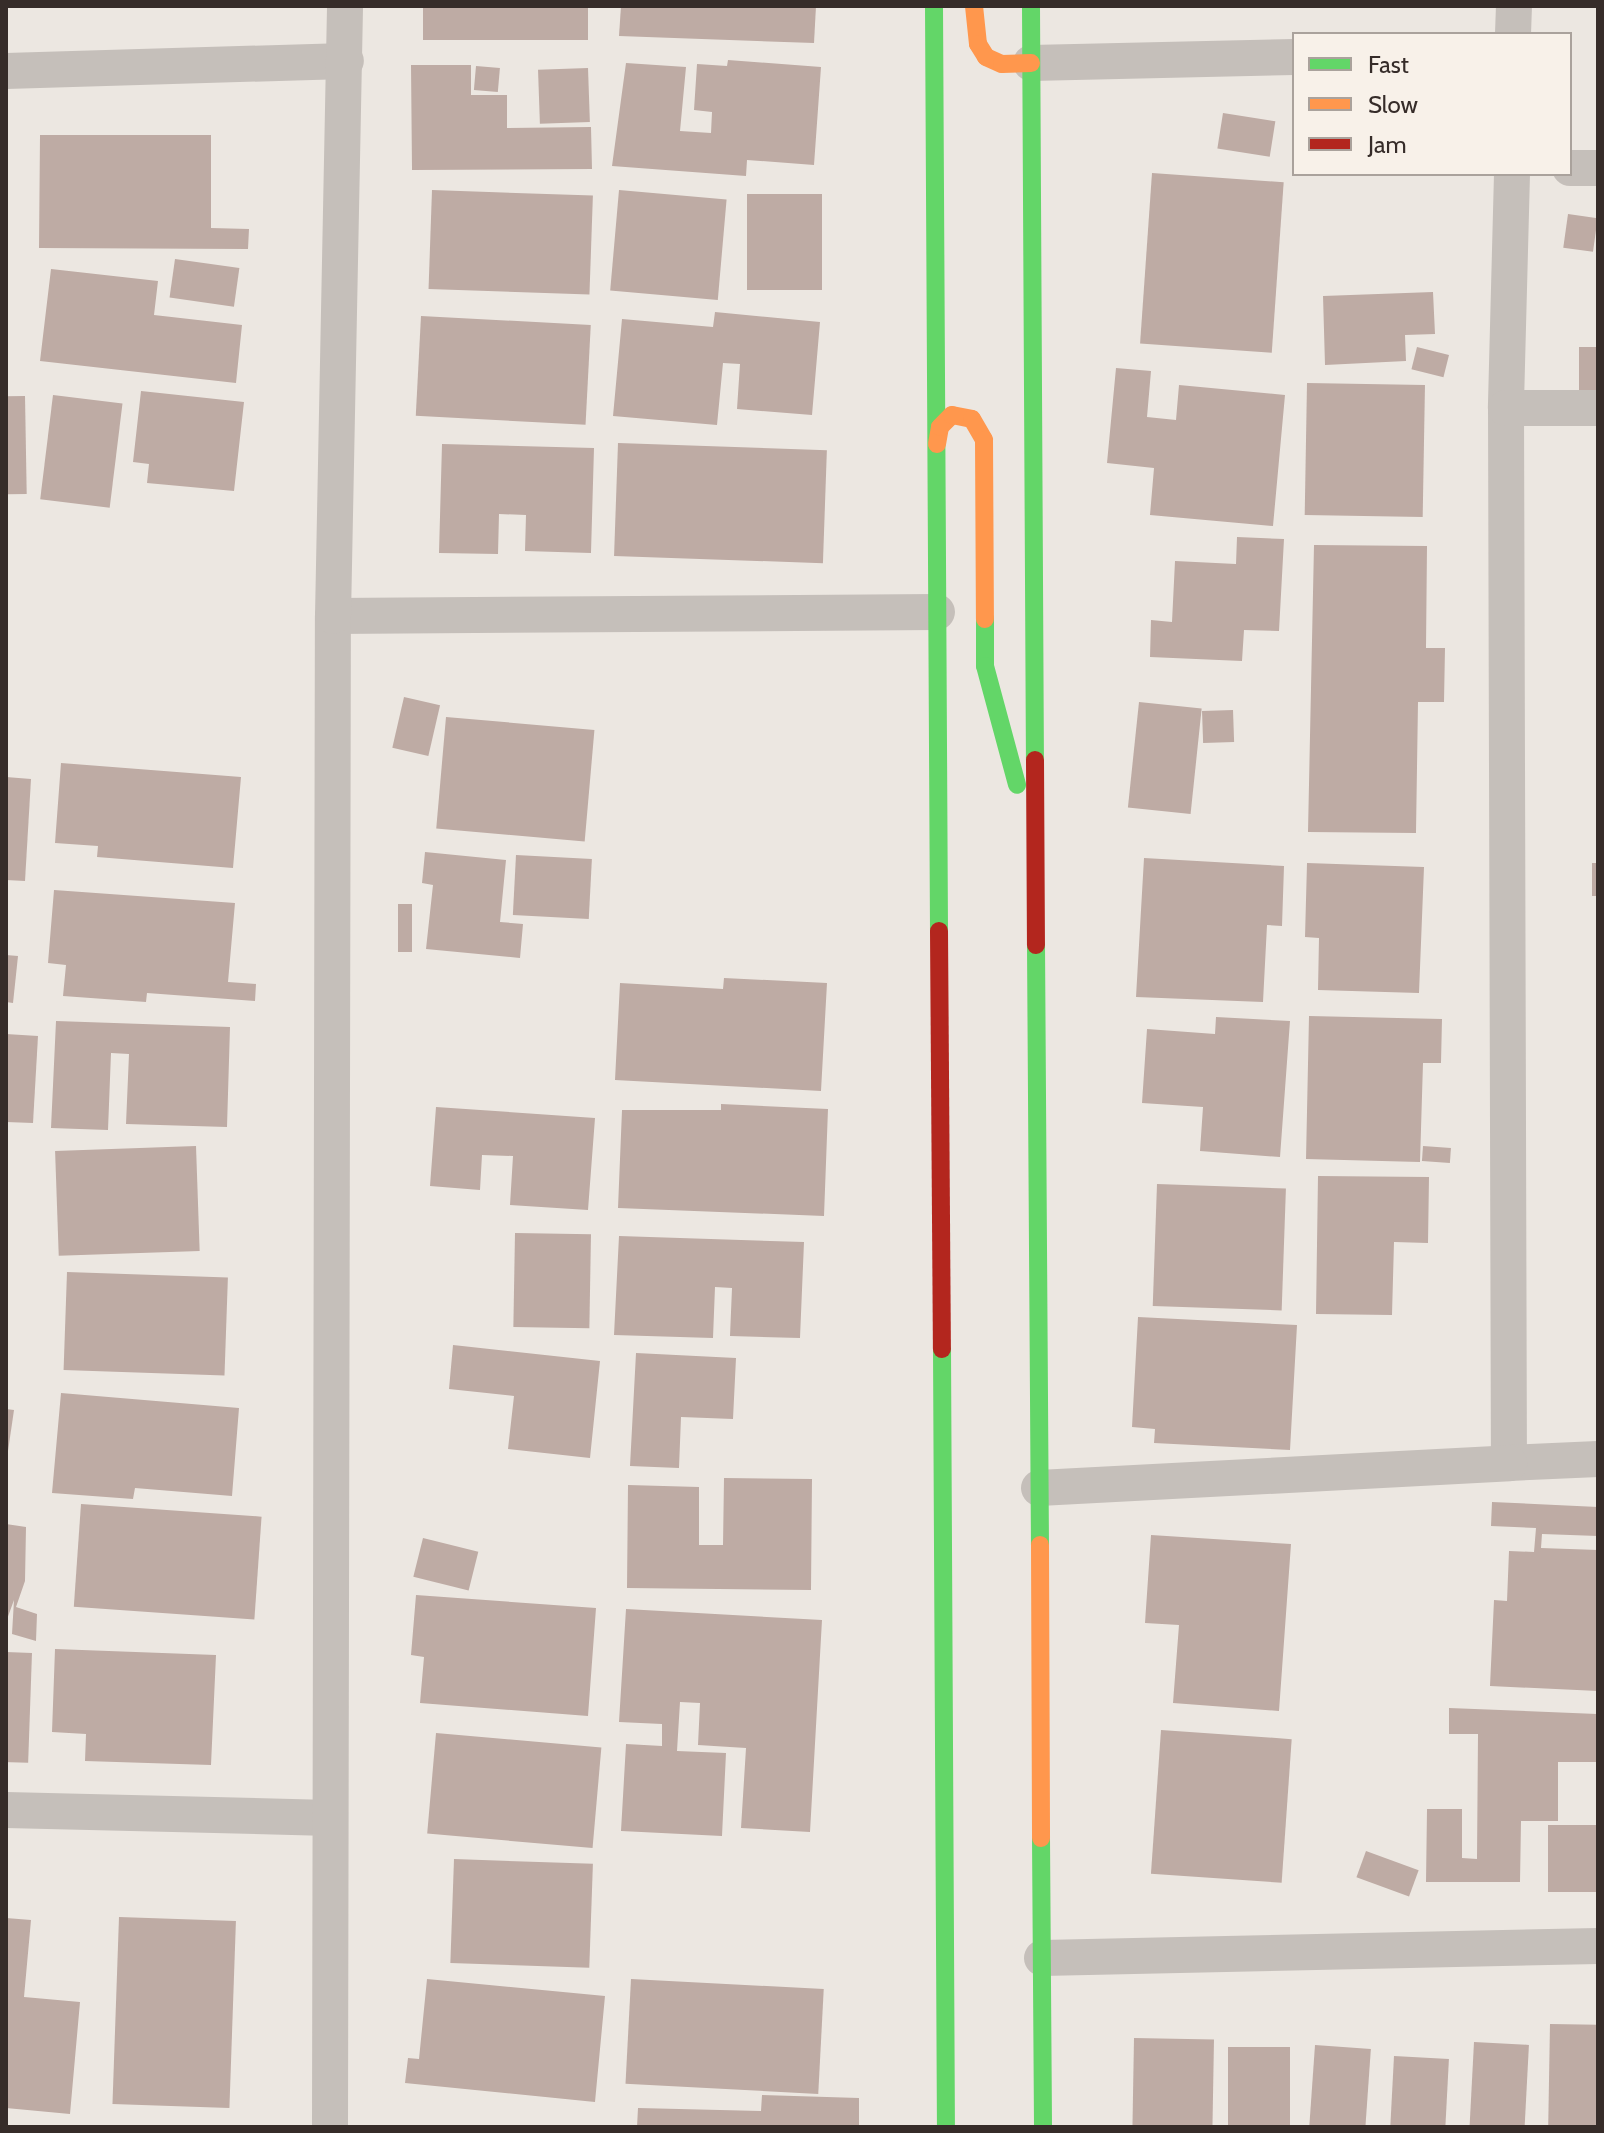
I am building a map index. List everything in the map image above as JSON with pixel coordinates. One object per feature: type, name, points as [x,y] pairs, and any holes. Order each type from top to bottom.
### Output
[{"type":"street","points":[[330,2127],[333,616],[345,6]]},
{"type":"street","points":[[934,6],[946,2127]]},
{"type":"street","points":[[974,6],[976,36],[986,57],[1002,64],[1292,57]]},
{"type":"street","points":[[1031,6],[1032,841],[1043,2127]]},
{"type":"street","points":[[1513,32],[1514,6]]},
{"type":"street","points":[[6,71],[346,61]]},
{"type":"street","points":[[1572,168],[1598,168]]},
{"type":"street","points":[[1509,1463],[1506,408],[1512,176]]},
{"type":"street","points":[[1506,408],[1598,408]]},
{"type":"street","points":[[937,444],[940,427],[952,415],[972,419],[984,440],[985,666],[1032,841]]},
{"type":"street","points":[[333,616],[937,612]]},
{"type":"street","points":[[1039,1488],[1598,1459]]},
{"type":"street","points":[[6,1810],[330,1818]]},
{"type":"street","points":[[1042,1958],[1598,1946]]},
{"type":"building","points":[[423,6],[588,6],[588,40],[423,40]]},
{"type":"building","points":[[621,6],[816,6],[814,43],[619,36]]},
{"type":"building","points":[[728,60],[821,67],[814,165],[747,160],[746,176],[612,166],[626,63],[686,67],[680,131],[711,133],[712,112],[694,110],[697,64],[727,66]]},
{"type":"building","points":[[411,65],[471,65],[471,95],[507,95],[507,128],[591,127],[592,169],[412,170]]},
{"type":"building","points":[[476,66],[500,68],[498,92],[474,90]]},
{"type":"building","points":[[588,68],[590,122],[540,124],[538,70]]},
{"type":"building","points":[[1223,113],[1275,121],[1270,157],[1217,149]]},
{"type":"building","points":[[40,135],[211,135],[211,228],[249,229],[248,249],[39,248]]},
{"type":"building","points":[[1152,173],[1284,182],[1272,353],[1140,344]]},
{"type":"building","points":[[432,190],[593,196],[589,295],[429,289]]},
{"type":"building","points":[[619,190],[727,199],[718,300],[610,291]]},
{"type":"building","points":[[747,194],[822,194],[822,290],[747,290]]},
{"type":"building","points":[[1568,214],[1598,218],[1593,252],[1563,248]]},
{"type":"building","points":[[175,259],[239,268],[234,307],[170,298]]},
{"type":"building","points":[[51,269],[158,281],[154,315],[242,325],[236,383],[40,361]]},
{"type":"building","points":[[1433,292],[1435,334],[1405,335],[1406,361],[1325,365],[1323,296]]},
{"type":"building","points":[[715,312],[820,322],[812,415],[737,409],[740,364],[723,363],[717,425],[613,416],[622,319],[713,327]]},
{"type":"building","points":[[421,316],[591,325],[586,425],[416,416]]},
{"type":"building","points":[[1417,347],[1449,355],[1443,377],[1411,369]]},
{"type":"building","points":[[1579,347],[1598,347],[1598,394],[1579,394]]},
{"type":"building","points":[[1116,368],[1151,371],[1147,417],[1176,420],[1179,385],[1285,395],[1273,526],[1150,515],[1154,468],[1107,463]]},
{"type":"building","points":[[1307,383],[1425,385],[1423,517],[1305,515]]},
{"type":"building","points":[[141,391],[244,402],[234,491],[147,483],[149,464],[133,462]]},
{"type":"building","points":[[53,395],[122,404],[110,508],[40,499]]},
{"type":"building","points":[[6,396],[25,396],[27,494],[8,494]]},
{"type":"building","points":[[618,443],[827,450],[823,563],[614,556]]},
{"type":"building","points":[[442,444],[594,448],[591,553],[525,551],[526,515],[499,514],[498,554],[439,553]]},
{"type":"building","points":[[1237,537],[1284,539],[1279,631],[1244,630],[1242,661],[1150,657],[1151,620],[1172,622],[1175,561],[1236,564]]},
{"type":"building","points":[[1314,545],[1427,546],[1426,648],[1445,648],[1444,702],[1418,702],[1416,833],[1308,832]]},
{"type":"building","points":[[404,697],[440,705],[428,756],[392,748]]},
{"type":"building","points":[[1139,702],[1202,709],[1191,814],[1128,807]]},
{"type":"building","points":[[1233,710],[1234,742],[1203,743],[1202,711]]},
{"type":"building","points":[[446,717],[594,730],[585,842],[436,829]]},
{"type":"building","points":[[61,763],[241,777],[233,868],[97,857],[98,846],[55,843]]},
{"type":"building","points":[[6,777],[31,779],[25,881],[6,880]]},
{"type":"building","points":[[425,852],[506,860],[500,922],[523,924],[520,958],[426,949],[433,885],[422,883]]},
{"type":"building","points":[[516,855],[592,859],[589,919],[513,915]]},
{"type":"building","points":[[1144,858],[1284,866],[1282,926],[1267,925],[1263,1002],[1136,997]]},
{"type":"building","points":[[1307,863],[1424,867],[1419,993],[1318,990],[1319,938],[1305,937]]},
{"type":"building","points":[[1592,863],[1598,863],[1598,896],[1592,896]]},
{"type":"building","points":[[54,890],[235,903],[228,982],[256,984],[255,1001],[147,993],[146,1002],[63,996],[66,965],[48,963]]},
{"type":"building","points":[[398,904],[412,904],[412,952],[398,952]]},
{"type":"building","points":[[6,955],[18,956],[13,1003],[6,1002]]},
{"type":"building","points":[[724,978],[827,983],[821,1091],[615,1080],[620,983],[723,989]]},
{"type":"building","points":[[1309,1016],[1442,1019],[1441,1063],[1423,1063],[1420,1162],[1306,1159]]},
{"type":"building","points":[[1216,1017],[1290,1021],[1280,1157],[1200,1151],[1203,1107],[1142,1103],[1147,1029],[1215,1034]]},
{"type":"building","points":[[56,1021],[230,1027],[227,1127],[126,1124],[129,1054],[111,1053],[108,1130],[51,1128]]},
{"type":"building","points":[[6,1034],[38,1036],[33,1123],[6,1122]]},
{"type":"building","points":[[721,1104],[828,1109],[824,1216],[618,1208],[622,1110],[721,1110]]},
{"type":"building","points":[[436,1107],[595,1118],[588,1210],[510,1205],[513,1156],[482,1155],[480,1190],[430,1186]]},
{"type":"building","points":[[196,1146],[200,1251],[59,1256],[55,1151]]},
{"type":"building","points":[[1423,1146],[1451,1148],[1450,1163],[1422,1161]]},
{"type":"building","points":[[1318,1176],[1429,1177],[1428,1243],[1394,1242],[1392,1315],[1316,1314]]},
{"type":"building","points":[[1157,1184],[1286,1189],[1282,1310],[1153,1306]]},
{"type":"building","points":[[515,1233],[591,1234],[589,1328],[513,1327]]},
{"type":"building","points":[[619,1236],[804,1242],[800,1338],[730,1336],[732,1288],[715,1287],[713,1338],[614,1335]]},
{"type":"building","points":[[67,1272],[228,1278],[224,1376],[64,1370]]},
{"type":"building","points":[[1138,1317],[1297,1325],[1290,1450],[1154,1443],[1155,1429],[1132,1427]]},
{"type":"building","points":[[453,1345],[600,1361],[590,1458],[508,1449],[514,1396],[449,1389]]},
{"type":"building","points":[[636,1353],[736,1358],[733,1419],[681,1417],[679,1468],[630,1466]]},
{"type":"building","points":[[61,1393],[239,1408],[232,1496],[135,1488],[133,1499],[52,1493]]},
{"type":"building","points":[[6,1409],[14,1410],[8,1451],[6,1451]]},
{"type":"building","points":[[724,1478],[812,1479],[811,1590],[627,1588],[628,1485],[699,1487],[699,1545],[723,1545]]},
{"type":"building","points":[[1492,1502],[1598,1507],[1598,1536],[1542,1534],[1541,1548],[1598,1550],[1598,1691],[1490,1686],[1494,1600],[1507,1601],[1509,1551],[1534,1552],[1536,1528],[1491,1526]]},
{"type":"building","points":[[81,1504],[262,1517],[254,1619],[74,1607]]},
{"type":"building","points":[[6,1524],[26,1527],[25,1581],[16,1607],[37,1614],[36,1641],[12,1634],[14,1600],[6,1622]]},
{"type":"building","points":[[1151,1535],[1291,1544],[1279,1711],[1173,1703],[1179,1625],[1145,1623]]},
{"type":"building","points":[[423,1538],[478,1552],[469,1591],[413,1577]]},
{"type":"building","points":[[416,1595],[596,1608],[588,1716],[420,1703],[424,1657],[411,1655]]},
{"type":"building","points":[[626,1609],[822,1620],[810,1832],[741,1828],[746,1748],[698,1745],[700,1703],[680,1702],[677,1751],[726,1753],[722,1836],[621,1831],[626,1744],[662,1746],[662,1724],[619,1722]]},
{"type":"building","points":[[55,1649],[216,1655],[211,1765],[85,1761],[86,1734],[52,1732]]},
{"type":"building","points":[[6,1652],[32,1653],[28,1763],[6,1762]]},
{"type":"building","points":[[1449,1708],[1597,1714],[1597,1762],[1558,1762],[1558,1821],[1521,1821],[1520,1882],[1426,1882],[1427,1809],[1462,1809],[1462,1858],[1477,1859],[1478,1734],[1449,1734]]},
{"type":"building","points":[[1161,1730],[1292,1739],[1282,1883],[1151,1874]]},
{"type":"building","points":[[436,1733],[601,1747],[593,1848],[427,1834]]},
{"type":"building","points":[[1548,1825],[1598,1825],[1598,1892],[1548,1892]]},
{"type":"building","points":[[1366,1851],[1419,1870],[1409,1896],[1356,1877]]},
{"type":"building","points":[[454,1859],[593,1864],[589,1968],[450,1963]]},
{"type":"building","points":[[119,1917],[236,1921],[229,2108],[112,2104]]},
{"type":"building","points":[[6,1918],[31,1920],[24,1997],[80,2002],[70,2114],[6,2108]]},
{"type":"building","points":[[427,1979],[605,1996],[595,2102],[405,2083],[408,2058],[419,2059]]},
{"type":"building","points":[[631,1979],[824,1989],[818,2094],[626,2084]]},
{"type":"building","points":[[1550,2024],[1598,2025],[1596,2127],[1548,2127]]},
{"type":"building","points":[[1134,2038],[1214,2039],[1212,2127],[1132,2127]]},
{"type":"building","points":[[1474,2042],[1529,2045],[1525,2127],[1470,2127]]},
{"type":"building","points":[[1315,2045],[1371,2049],[1365,2127],[1309,2127]]},
{"type":"building","points":[[1228,2047],[1290,2047],[1290,2127],[1228,2127]]},
{"type":"building","points":[[1394,2056],[1449,2059],[1445,2127],[1390,2127]]},
{"type":"building","points":[[762,2095],[859,2098],[859,2127],[637,2127],[638,2108],[761,2111]]},
{"type":"traffic: fast","points":[[934,6],[939,931]]},
{"type":"traffic: fast","points":[[1031,6],[1035,760]]},
{"type":"traffic: fast","points":[[985,619],[985,666],[1017,785]]},
{"type":"traffic: fast","points":[[1036,945],[1040,1545]]},
{"type":"traffic: fast","points":[[942,1349],[946,2127]]},
{"type":"traffic: fast","points":[[1041,1838],[1043,2127]]},
{"type":"traffic: slow","points":[[974,6],[978,44],[986,57],[1002,64],[1031,63]]},
{"type":"traffic: slow","points":[[937,444],[940,427],[952,415],[972,419],[984,440],[985,619]]},
{"type":"traffic: slow","points":[[1040,1545],[1041,1838]]},
{"type":"traffic: jam","points":[[1035,760],[1036,945]]},
{"type":"traffic: jam","points":[[939,931],[942,1349]]}]
